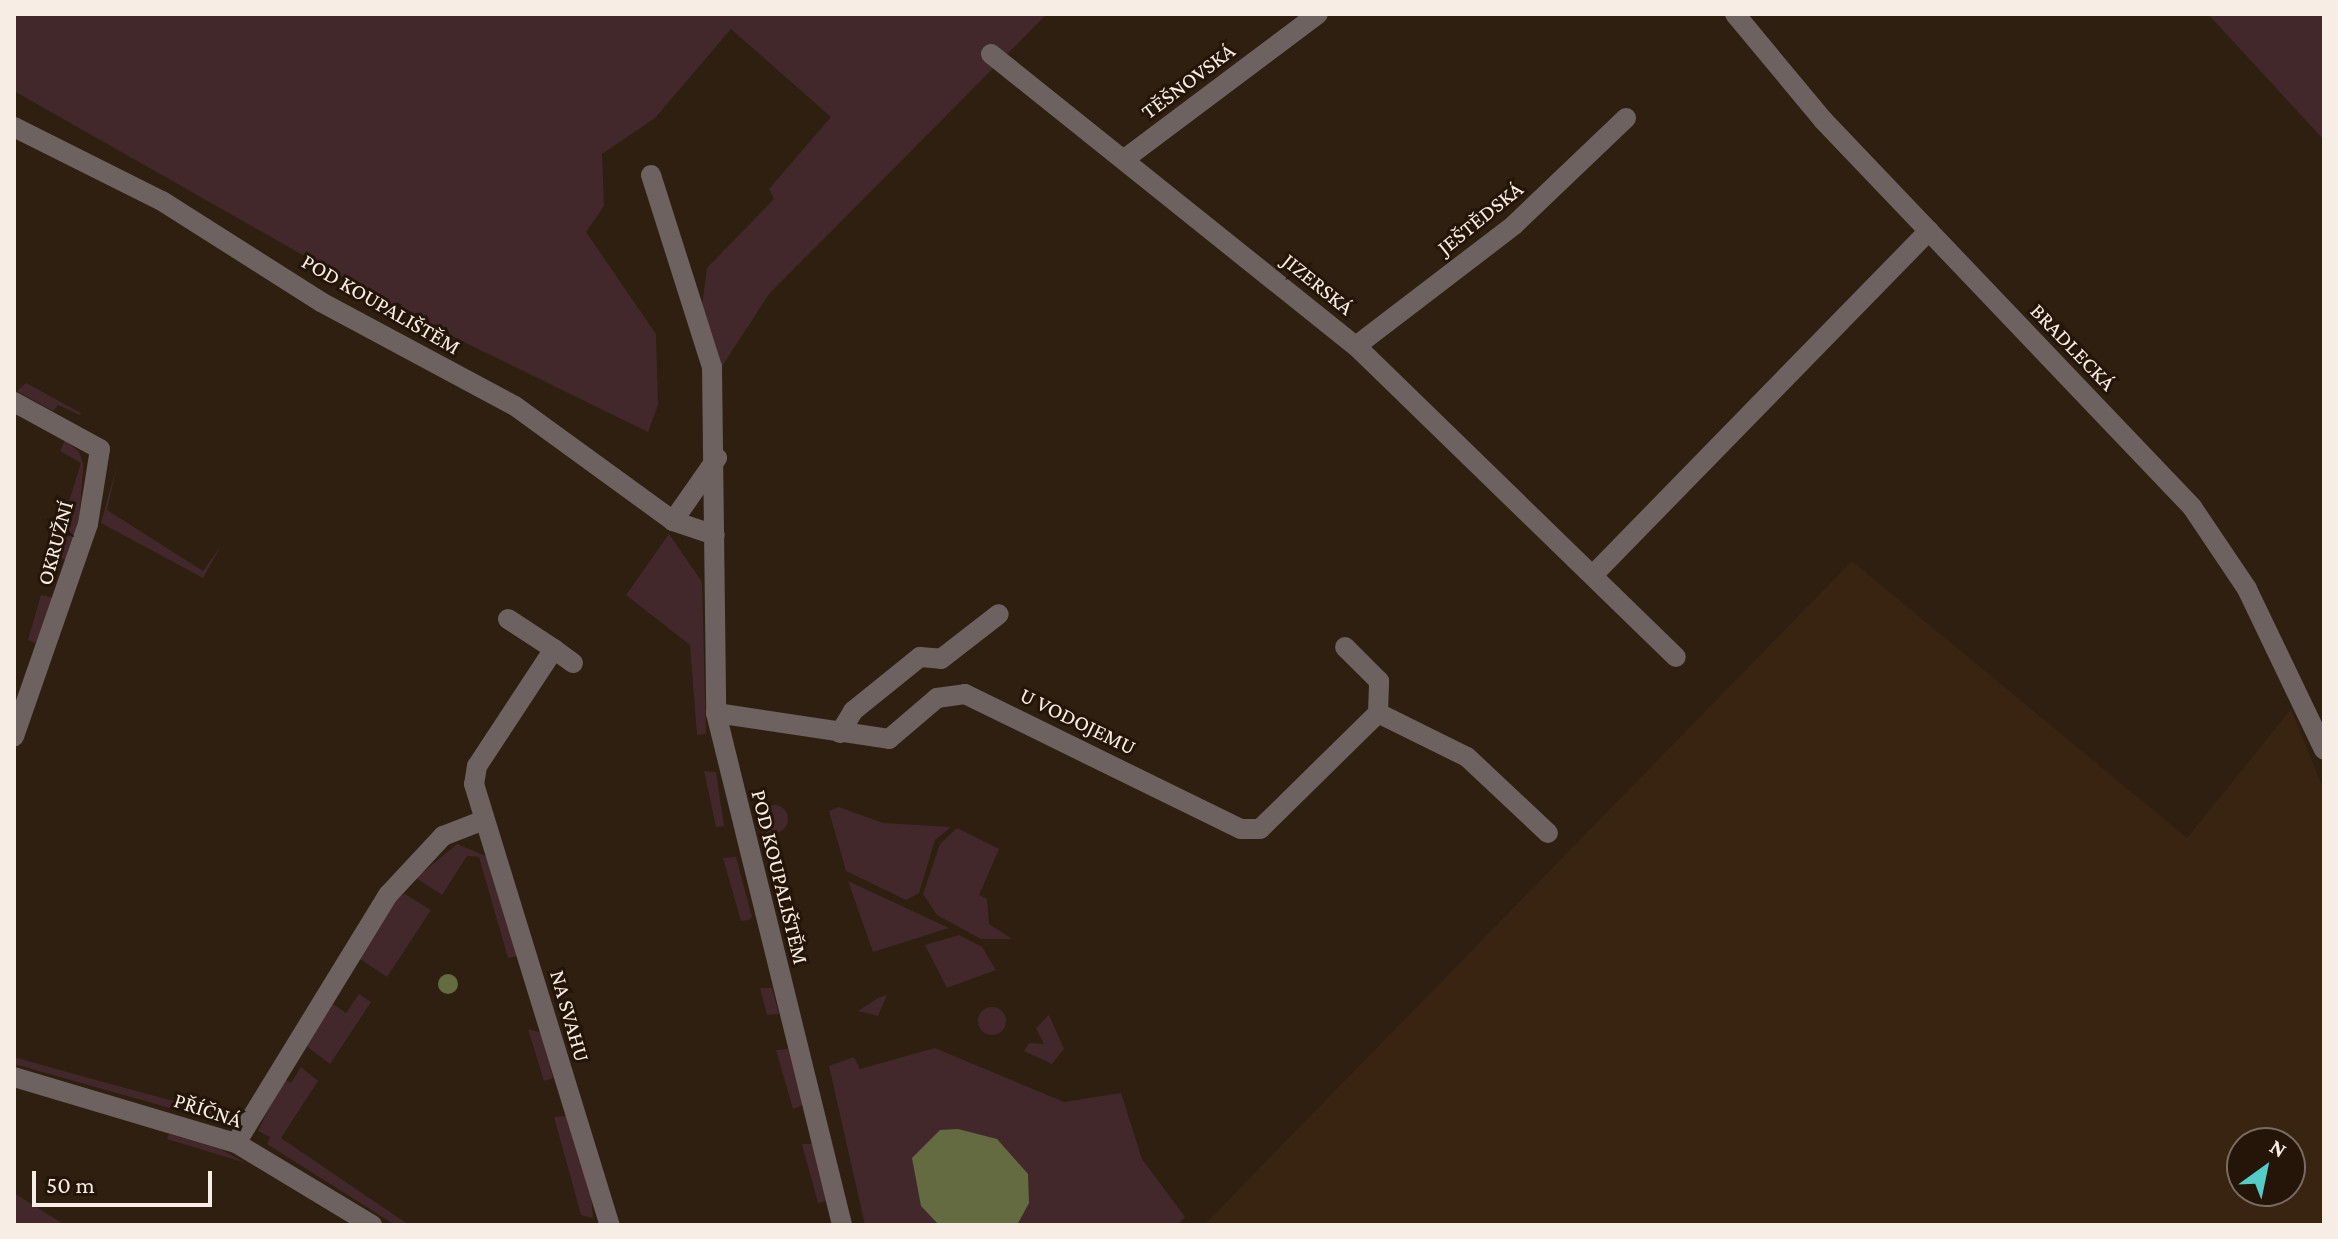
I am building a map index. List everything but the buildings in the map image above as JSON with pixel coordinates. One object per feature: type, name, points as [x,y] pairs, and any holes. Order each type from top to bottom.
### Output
[{"type":"street","name":"TĚŠNOVSKÁ","points":[[1126,158],[1318,14]]},
{"type":"street","name":"BRADLECKÁ","points":[[1735,14],[1929,231],[2192,507],[2247,589],[2324,750]]},
{"type":"street","name":"JIZERSKÁ","points":[[991,54],[1126,158],[1356,346],[1676,657]]},
{"type":"street","name":"JEŠTĚDSKÁ","points":[[1356,346],[1514,225],[1626,118]]},
{"type":"street","name":"POD KOUPALIŠTĚM","points":[[14,127],[162,201],[321,302],[515,406],[673,521],[715,535]]},
{"type":"street","name":"POD KOUPALIŠTĚM","points":[[651,175],[712,367],[717,458],[716,713],[842,1225]]},
{"type":"street","points":[[1593,575],[1929,231]]},
{"type":"street","name":"OKRUŽNÍ","points":[[14,402],[100,449],[88,524],[14,737]]},
{"type":"street","points":[[673,521],[717,458]]},
{"type":"street","points":[[840,733],[853,711],[920,657],[941,659],[999,614]]},
{"type":"street","points":[[508,619],[573,663]]},
{"type":"street","points":[[1345,647],[1379,681],[1378,713],[1467,757],[1548,833]]},
{"type":"street","name":"NA SVAHU","points":[[554,649],[477,766],[474,784],[484,820],[515,899],[610,1225]]},
{"type":"street","name":"U VODOJEMU","points":[[716,713],[889,739],[937,698],[965,694],[1241,829],[1260,829],[1378,713]]},
{"type":"street","points":[[236,1143],[388,895],[443,836],[484,820]]},
{"type":"street","name":"PŘÍČNÁ","points":[[14,1077],[236,1143],[372,1225]]},
{"type":"shaded area","points":[[14,14],[1047,14],[769,294],[721,368],[702,306],[707,268],[774,199],[769,189],[831,117],[731,29],[655,118],[602,154],[604,206],[586,232],[656,334],[658,405],[648,432],[403,312],[14,91]]},
{"type":"shaded area","points":[[2208,14],[2324,14],[2324,141],[2323,139]]},
{"type":"shaded area","points":[[26,383],[80,415],[58,405],[53,411],[17,391]]},
{"type":"shaded area","points":[[65,440],[79,452],[83,463],[79,523],[66,560],[52,556],[81,463],[60,451]]},
{"type":"shaded area","points":[[117,465],[107,510],[203,571],[221,546],[203,578],[101,523]]},
{"type":"shaded area","points":[[669,534],[702,582],[706,734],[697,735],[690,645],[626,595]]},
{"type":"shaded area","points":[[1852,561],[2187,838],[2291,709],[2324,790],[2324,1225],[1204,1225]]},
{"type":"shaded area","points":[[41,595],[55,598],[36,643],[28,640]]},
{"type":"shaded area","points":[[704,771],[716,772],[724,826],[716,827]]},
{"type":"shaded area","points":[[774,805],[784,809],[788,819],[784,829],[774,833],[764,829],[760,819],[764,809]]},
{"type":"shaded area","points":[[839,807],[883,823],[951,827],[935,840],[919,893],[906,900],[846,871],[829,811]]},
{"type":"shaded area","points":[[957,828],[999,849],[979,895],[987,899],[989,924],[1012,939],[981,939],[937,915],[923,894],[940,844]]},
{"type":"shaded area","points":[[457,844],[488,857],[518,956],[508,958],[479,857],[467,856],[442,895],[416,878]]},
{"type":"shaded area","points":[[736,857],[752,917],[749,920],[741,921],[723,858]]},
{"type":"shaded area","points":[[848,881],[949,928],[873,952]]},
{"type":"shaded area","points":[[405,894],[431,910],[387,977],[357,957],[394,898]]},
{"type":"shaded area","points":[[959,935],[982,947],[996,970],[947,988],[925,945]]},
{"type":"shaded area","points":[[448,974],[455,977],[458,984],[455,991],[448,994],[441,991],[438,984],[441,977]]},
{"type":"shaded area","points":[[760,988],[772,988],[779,1014],[767,1015]]},
{"type":"shaded area","points":[[359,994],[371,1002],[330,1064],[305,1045],[333,1004],[346,1013]]},
{"type":"shaded area","points":[[887,995],[878,1016],[858,1011],[878,998]]},
{"type":"shaded area","points":[[992,1007],[1002,1011],[1006,1021],[1002,1031],[992,1035],[982,1031],[978,1021],[982,1011]]},
{"type":"shaded area","points":[[1049,1015],[1064,1049],[1052,1064],[1024,1051],[1029,1043],[1044,1044],[1036,1028]]},
{"type":"shaded area","points":[[528,1029],[542,1033],[553,1078],[544,1081]]},
{"type":"shaded area","points":[[935,1048],[1064,1102],[1121,1093],[1142,1159],[1185,1217],[1178,1225],[865,1225],[829,1066],[854,1057],[860,1069]]},
{"type":"shaded area","points":[[788,1049],[803,1105],[793,1109],[776,1050]]},
{"type":"shaded area","points":[[14,1057],[218,1113],[216,1121],[14,1064]]},
{"type":"shaded area","points":[[301,1067],[318,1081],[281,1138],[409,1225],[395,1225],[267,1144],[270,1137],[258,1131],[284,1079],[291,1083]]},
{"type":"shaded area","points":[[567,1116],[590,1182],[593,1218],[581,1215],[554,1117]]},
{"type":"shaded area","points":[[958,1129],[997,1139],[1028,1174],[1029,1203],[1017,1225],[939,1225],[921,1206],[912,1158],[940,1130]]},
{"type":"shaded area","points":[[169,1134],[220,1149],[246,1163],[167,1139]]},
{"type":"shaded area","points":[[802,1144],[812,1144],[826,1201],[818,1203]]},
{"type":"shaded area","points":[[14,1193],[65,1225],[14,1225]]}]
